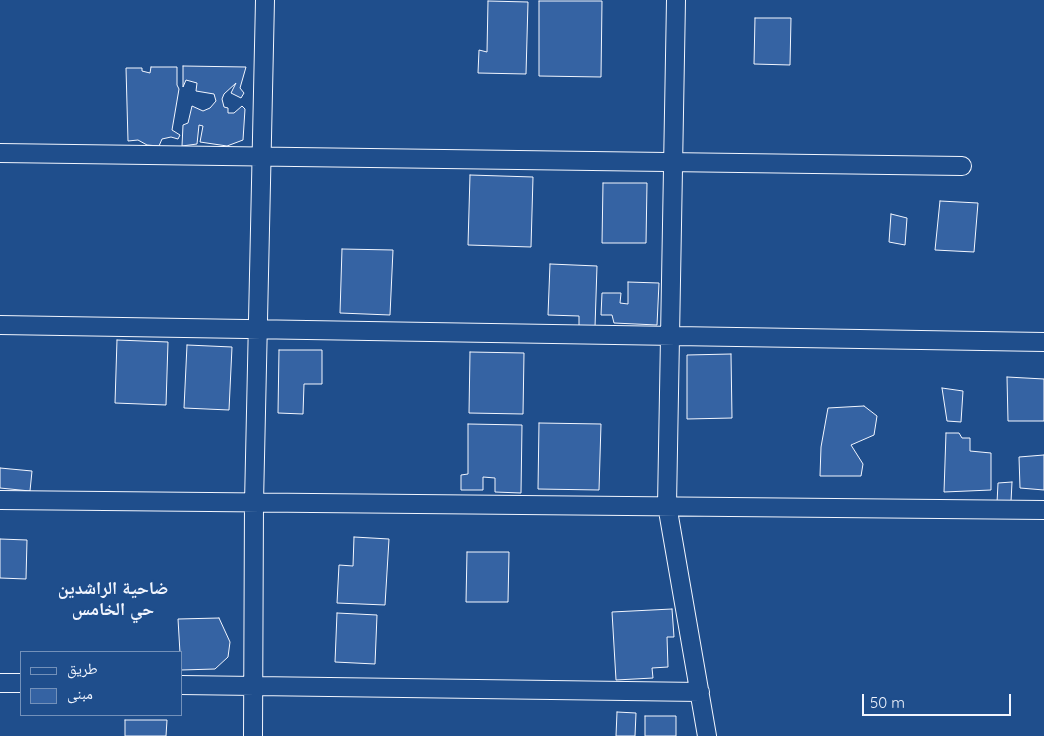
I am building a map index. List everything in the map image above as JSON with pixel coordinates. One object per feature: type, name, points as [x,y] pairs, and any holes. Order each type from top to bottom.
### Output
[{"type":"street","points":[[253,736],[254,502],[265,0]]},
{"type":"street","points":[[676,0],[667,505],[707,736]]},
{"type":"street","points":[[0,153],[962,166]]},
{"type":"street","points":[[0,325],[1044,342]]},
{"type":"street","points":[[0,500],[1044,510]]},
{"type":"street","points":[[0,683],[20,684]]},
{"type":"street","points":[[182,685],[700,692]]},
{"type":"building","points":[[488,1],[528,2],[526,74],[478,73],[479,50],[487,52]]},
{"type":"building","points":[[539,1],[602,1],[601,77],[539,76]]},
{"type":"building","points":[[755,18],[791,18],[790,65],[754,64]]},
{"type":"building","points":[[183,66],[246,67],[240,88],[244,93],[241,98],[231,93],[236,83],[224,94],[222,99],[224,107],[228,108],[228,113],[234,113],[242,106],[245,109],[243,140],[227,146],[200,142],[203,126],[199,125],[197,144],[182,146],[183,125],[188,123],[192,106],[203,111],[210,108],[216,101],[214,94],[196,91],[197,83],[186,80],[183,87]]},
{"type":"building","points":[[151,67],[177,67],[177,85],[179,89],[172,130],[180,135],[178,139],[171,137],[162,139],[159,146],[147,145],[138,140],[128,141],[126,68],[142,68],[142,71],[150,73]]},
{"type":"building","points":[[470,175],[533,177],[531,247],[468,245]]},
{"type":"building","points":[[603,183],[647,183],[646,243],[602,243]]},
{"type":"building","points":[[940,201],[978,203],[974,252],[935,250]]},
{"type":"building","points":[[891,214],[907,218],[905,245],[889,242]]},
{"type":"building","points":[[342,249],[393,250],[390,315],[340,313]]},
{"type":"building","points":[[550,264],[597,266],[595,327],[579,326],[579,316],[548,315]]},
{"type":"building","points":[[628,282],[659,283],[657,325],[614,323],[612,315],[601,315],[602,293],[621,293],[620,303],[628,304]]},
{"type":"building","points":[[117,340],[168,342],[166,405],[115,403]]},
{"type":"building","points":[[187,345],[232,347],[229,410],[184,408]]},
{"type":"building","points":[[279,350],[322,350],[322,384],[304,384],[303,414],[278,413]]},
{"type":"building","points":[[470,352],[524,353],[523,414],[469,413]]},
{"type":"building","points":[[731,354],[732,418],[687,419],[687,355]]},
{"type":"building","points":[[1007,377],[1044,379],[1044,421],[1008,421]]},
{"type":"building","points":[[942,388],[963,391],[961,422],[947,421]]},
{"type":"building","points":[[864,406],[877,416],[874,435],[851,445],[863,464],[861,476],[820,476],[821,447],[828,408]]},
{"type":"building","points":[[539,423],[601,424],[599,490],[538,489]]},
{"type":"building","points":[[468,424],[522,425],[521,493],[495,492],[495,478],[483,477],[483,490],[461,490],[461,475],[468,474]]},
{"type":"building","points":[[946,433],[959,433],[962,438],[970,438],[970,451],[991,453],[991,490],[944,492]]},
{"type":"building","points":[[1044,455],[1044,490],[1020,488],[1019,457]]},
{"type":"building","points":[[0,468],[32,471],[30,491],[0,488]]},
{"type":"building","points":[[1012,482],[1011,502],[997,503],[998,483]]},
{"type":"building","points":[[354,537],[389,539],[385,605],[337,603],[339,565],[353,566]]},
{"type":"building","points":[[0,539],[27,540],[26,579],[0,578]]},
{"type":"building","points":[[467,552],[509,552],[508,602],[466,602]]},
{"type":"building","points":[[672,609],[674,637],[667,637],[668,667],[652,668],[653,678],[616,680],[612,612]]},
{"type":"building","points":[[337,613],[377,615],[375,664],[335,662]]},
{"type":"building","points":[[219,618],[230,642],[228,657],[215,669],[182,670],[178,619]]},
{"type":"building","points":[[617,712],[636,713],[635,736],[616,736]]},
{"type":"building","points":[[645,716],[676,716],[676,736],[645,736]]},
{"type":"building","points":[[125,720],[167,720],[166,736],[125,736]]},
{"type":"district","name":"ضاحية الراشدين حي الخامس","points":[[113,599]]}]
